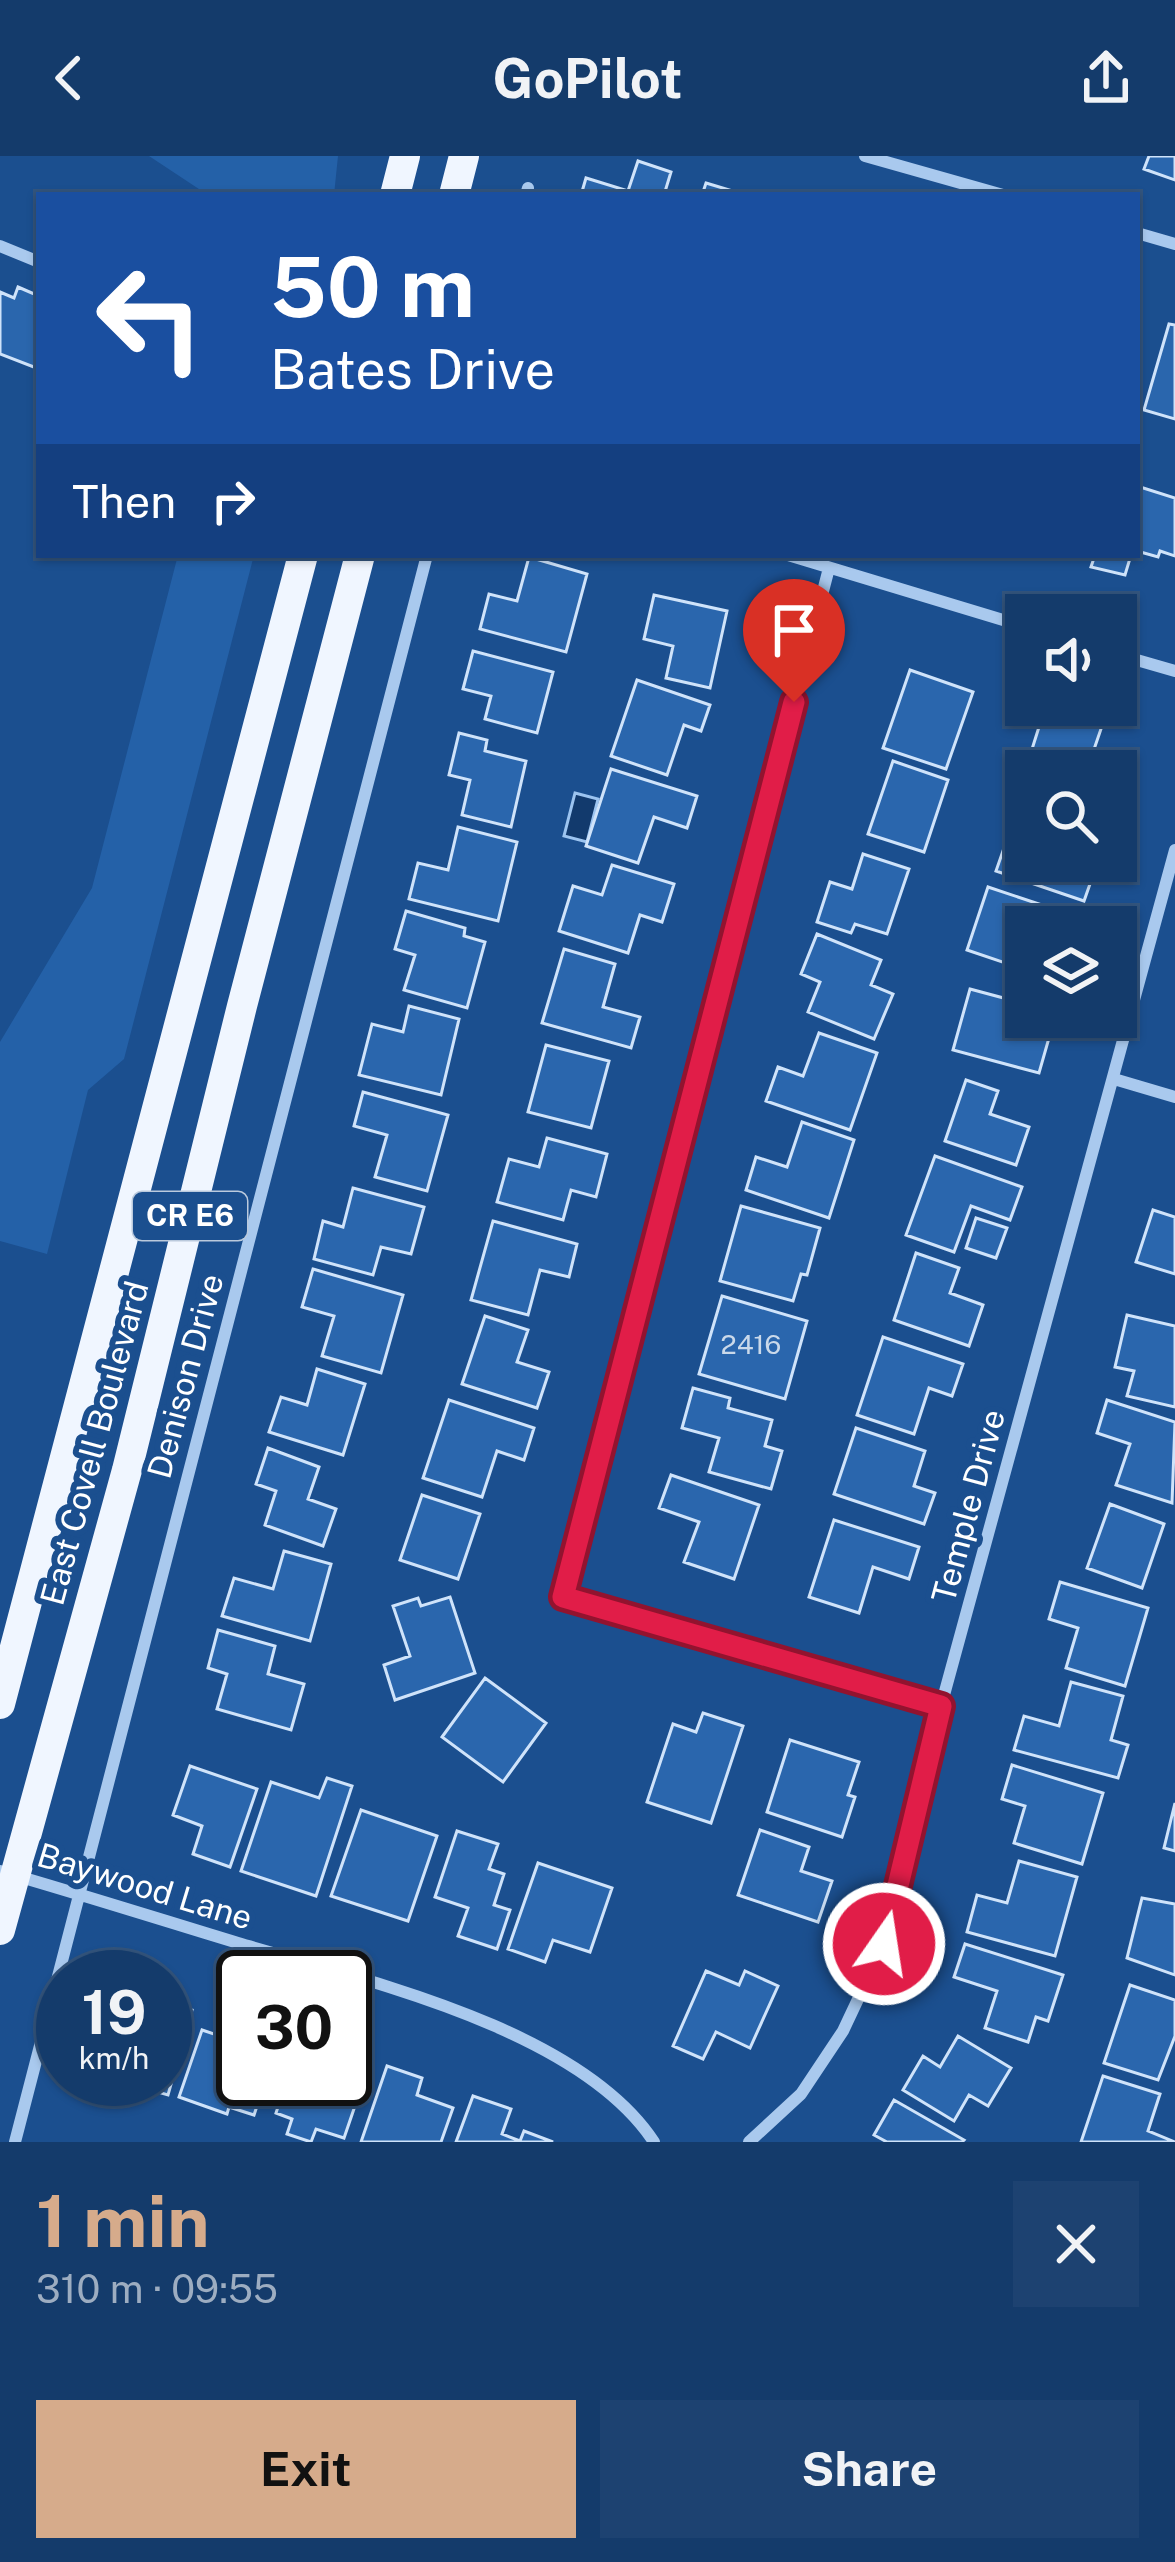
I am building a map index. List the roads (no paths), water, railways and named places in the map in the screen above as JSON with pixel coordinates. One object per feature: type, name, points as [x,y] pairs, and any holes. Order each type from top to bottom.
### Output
[{"type":"main road","points":[[396,192],[405,156]]},
{"type":"main road","points":[[455,192],[464,156]]},
{"type":"main road","name":"East Covell Boulevard","points":[[0,1704],[302,558]]},
{"type":"main road","name":"East Covell Boulevard","points":[[0,1930],[7,1873],[127,1470],[359,558]]},
{"type":"street","points":[[865,156],[992,192]]},
{"type":"street","points":[[1140,234],[1175,244]]},
{"type":"street","points":[[0,247],[36,261]]},
{"type":"street","name":"Denison Drive","points":[[15,2142],[426,558]]},
{"type":"street","points":[[797,558],[1005,621]]},
{"type":"street","points":[[829,568],[563,1597],[941,1706]]},
{"type":"street","points":[[1137,660],[1175,671]]},
{"type":"street","name":"Temple Drive","points":[[749,2142],[811,2078],[843,2031],[884,1944],[941,1706],[1175,850]]},
{"type":"street","points":[[1114,1078],[1175,1097]]},
{"type":"street","name":"Baywood Lane","points":[[7,1873],[423,1998],[530,2043],[600,2085],[654,2142]]}]
